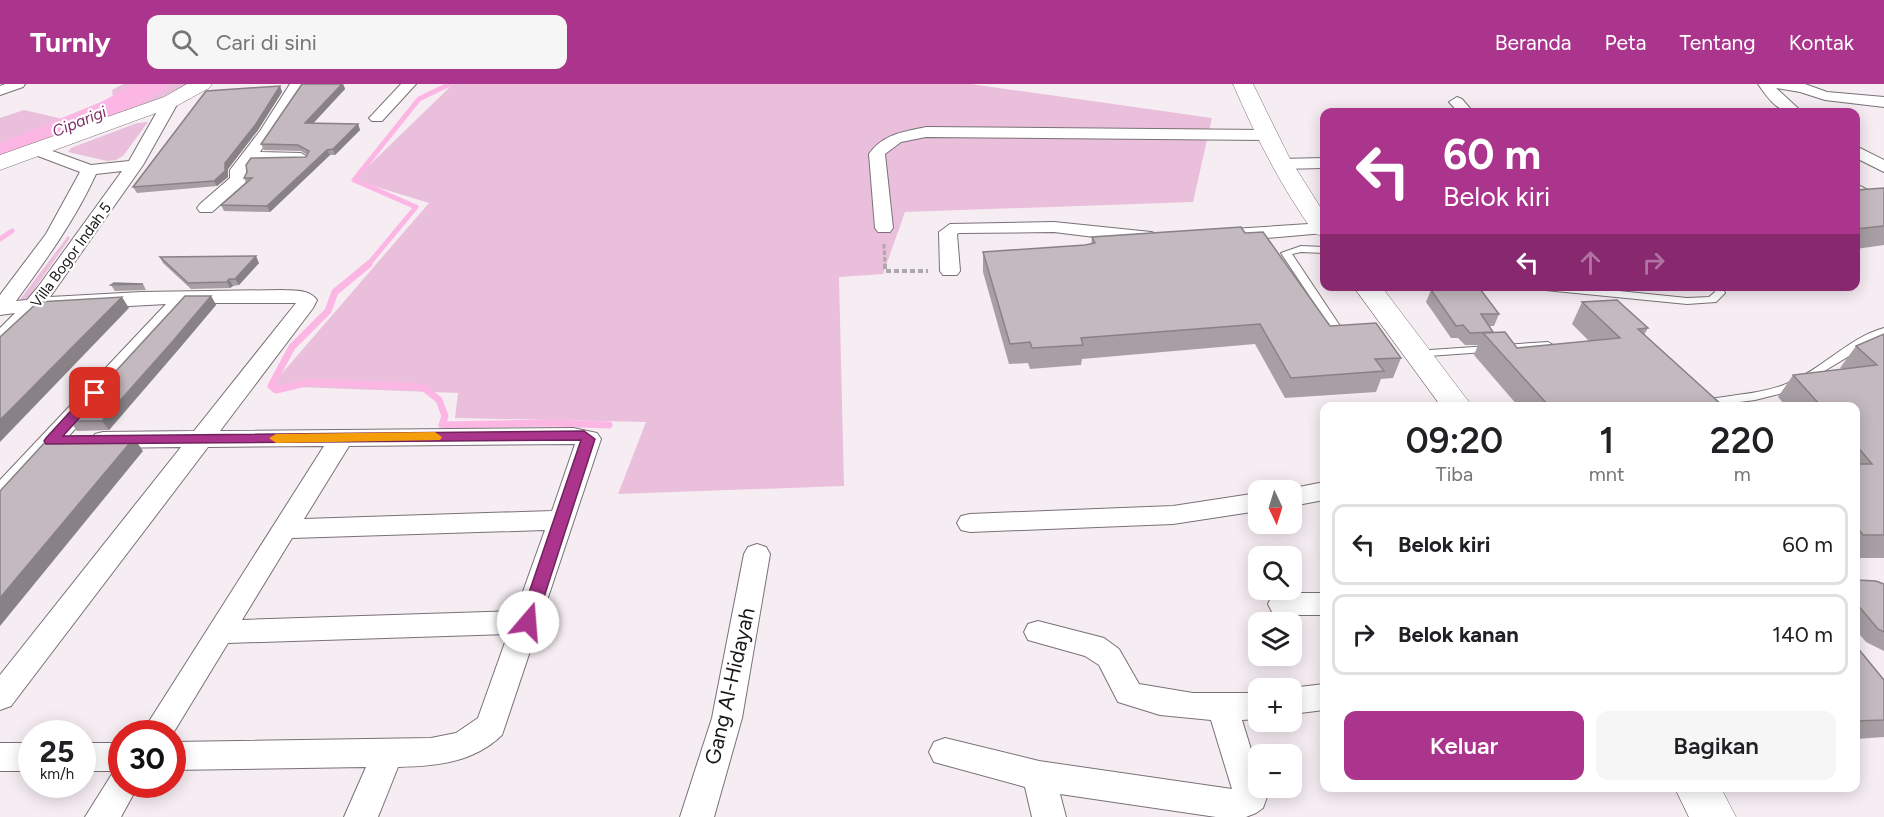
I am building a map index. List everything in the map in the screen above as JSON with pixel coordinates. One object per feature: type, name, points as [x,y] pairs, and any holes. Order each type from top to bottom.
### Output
[{"type":"main road","points":[[0,163],[171,101],[202,84]]},
{"type":"main road","points":[[1243,84],[1280,164],[1320,230]]},
{"type":"main road","points":[[1370,291],[1415,354],[1454,402]]},
{"type":"main road","points":[[1699,792],[1713,817]]},
{"type":"street","points":[[0,91],[18,84]]},
{"type":"street","points":[[239,179],[238,170],[267,133],[298,84]]},
{"type":"street","points":[[377,118],[410,84]]},
{"type":"street","points":[[1766,84],[1779,101],[1789,108]]},
{"type":"street","points":[[1778,84],[1803,88],[1825,96],[1884,102]]},
{"type":"street","name":"Villa Bogor Indah 5","points":[[0,340],[9,324],[36,304],[90,230],[135,165],[171,101]]},
{"type":"street","points":[[884,228],[877,154],[896,138],[911,134],[963,131],[1265,135]]},
{"type":"street","points":[[36,150],[90,170],[135,165]]},
{"type":"street","points":[[1860,152],[1884,167]]},
{"type":"street","points":[[206,208],[239,179],[276,156]]},
{"type":"street","points":[[249,157],[301,158]]},
{"type":"street","points":[[1280,164],[1320,163]]},
{"type":"street","name":"Villa Bogor Indah 5","points":[[0,309],[54,236],[72,207],[90,170]]},
{"type":"street","points":[[950,271],[948,232],[956,228],[1054,227],[1125,237],[1167,239]]},
{"type":"street","points":[[54,236],[90,230]]},
{"type":"street","points":[[1220,236],[1320,236]]},
{"type":"street","points":[[0,309],[36,304],[182,298],[282,296],[302,297],[307,300],[0,697]]},
{"type":"street","points":[[0,496],[182,298]]},
{"type":"street","points":[[51,441],[584,436],[589,439],[492,726],[480,737],[463,747],[431,752],[186,756]]},
{"type":"street","points":[[165,720],[342,437]]},
{"type":"street","points":[[1302,494],[1320,492]]},
{"type":"street","points":[[970,523],[1173,515],[1248,504]]},
{"type":"street","points":[[283,529],[561,520]]},
{"type":"street","name":"Gang Al-Hidayah","points":[[697,817],[727,718],[757,554]]},
{"type":"street","points":[[1282,604],[1320,604]]},
{"type":"street","points":[[221,632],[528,622]]},
{"type":"street","points":[[1038,632],[1094,646],[1109,657],[1129,693],[1150,701],[1224,709],[1248,707]]},
{"type":"street","points":[[1302,700],[1320,698]]},
{"type":"street","points":[[945,752],[1039,776],[1231,804],[1246,802],[1251,796],[1229,734],[1224,709]]},
{"type":"street","points":[[361,817],[388,752]]},
{"type":"street","points":[[0,757],[18,757]]},
{"type":"street","points":[[1039,776],[1049,817]]},
{"type":"street","points":[[102,817],[114,798]]},
{"type":"lane","points":[[1860,189],[1884,202]]},
{"type":"lane","points":[[1320,238],[1301,249],[1286,253],[1338,332]]},
{"type":"lane","points":[[1586,291],[1687,301],[1712,300],[1720,293],[1719,291]]},
{"type":"lane","points":[[1715,402],[1774,393],[1794,385],[1846,351],[1884,331]]},
{"type":"lane","points":[[1415,354],[1556,345]]},
{"type":"path","points":[[884,228],[885,271],[950,271]]},
{"type":"shaded area","points":[[123,84],[205,84],[0,168],[0,118],[24,110],[63,119],[113,97],[112,90]]},
{"type":"shaded area","points":[[453,84],[971,84],[1212,118],[1193,202],[905,212],[883,274],[839,277],[844,486],[618,494],[646,422],[455,418],[458,393],[271,386],[429,203],[354,180]]},
{"type":"shaded area","points":[[148,122],[123,156],[116,160],[107,161],[68,152],[71,148],[137,123]]},
{"type":"shaded area","points":[[68,236],[70,238],[26,301],[18,302]]},
{"type":"building","points":[[302,84],[342,84],[305,123],[358,124],[333,149],[327,150],[267,206],[221,205],[252,178],[244,178],[247,172],[246,165],[251,158],[306,157],[309,151],[298,145],[261,144]]},
{"type":"building","points":[[280,86],[256,124],[225,163],[225,171],[214,181],[133,187],[206,91]]},
{"type":"building","points":[[1884,188],[1884,226],[1860,229],[1860,190]]},
{"type":"building","points":[[1241,227],[1245,233],[1263,232],[1330,326],[1376,323],[1401,358],[1375,359],[1384,371],[1291,378],[1260,324],[1081,338],[1083,345],[1032,348],[1030,342],[1010,344],[983,252],[1085,245],[1095,243],[1092,237]]},
{"type":"building","points":[[256,256],[235,279],[229,279],[227,282],[188,283],[160,257]]},
{"type":"building","points":[[114,283],[143,284],[111,285]]},
{"type":"building","points":[[1432,291],[1482,291],[1499,314],[1481,314],[1493,332],[1470,333],[1463,325],[1456,326]]},
{"type":"building","points":[[185,296],[211,296],[102,421],[70,421]]},
{"type":"building","points":[[122,297],[0,420],[0,337],[38,302]]},
{"type":"building","points":[[1617,300],[1648,328],[1638,329],[1719,402],[1545,402],[1483,333],[1505,332],[1517,348],[1620,338],[1582,302]]},
{"type":"building","points":[[1884,334],[1884,535],[1863,535],[1860,531],[1860,464],[1872,464],[1860,450],[1860,402],[1817,402],[1793,375],[1877,365],[1856,346]]},
{"type":"building","points":[[134,438],[0,598],[0,491],[48,439]]},
{"type":"building","points":[[1860,580],[1884,584],[1884,632],[1878,629],[1860,608]]},
{"type":"building","points":[[1860,651],[1884,680],[1884,720],[1860,721]]},
{"type":"waterway","name":"Ciparigi","points":[[0,154],[111,108],[155,84]]},
{"type":"waterway","points":[[368,265],[416,207],[354,180],[419,99],[450,84]]},
{"type":"waterway","points":[[0,239],[12,231]]},
{"type":"waterway","points":[[368,265],[335,292],[328,311],[292,347],[271,386],[276,390],[310,382],[423,387],[439,400],[445,416],[442,425],[551,423],[609,425]]},
{"type":"slow traffic","points":[[276,438],[435,437]]},
{"type":"route","points":[[95,393],[51,441],[584,436],[589,439],[588,445],[528,622]]}]
